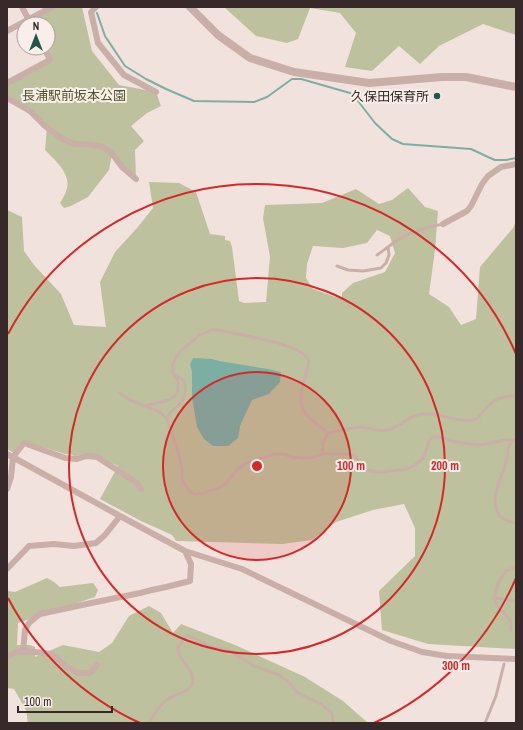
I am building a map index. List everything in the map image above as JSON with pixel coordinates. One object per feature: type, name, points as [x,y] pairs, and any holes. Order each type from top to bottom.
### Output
[{"type":"street","points":[[22,7],[27,16]]},
{"type":"street","points":[[39,16],[52,7]]},
{"type":"street","points":[[96,7],[91,12],[98,43],[124,75],[156,92]]},
{"type":"street","points":[[190,7],[218,35],[250,58],[294,72],[369,83],[442,77],[466,77],[516,88]]},
{"type":"street","points":[[7,83],[50,60],[48,56]]},
{"type":"street","points":[[7,98],[30,110],[44,125],[61,138],[74,144],[103,147],[110,151],[122,167],[136,179]]},
{"type":"street","points":[[444,224],[467,211],[488,176],[501,167],[516,164]]},
{"type":"street","points":[[7,489],[11,476],[13,457],[24,443],[64,458],[77,459],[86,456],[97,457],[137,483],[141,489]]},
{"type":"street","points":[[7,454],[185,551],[242,569],[392,641],[422,652],[446,656],[516,659]]},
{"type":"street","points":[[7,569],[29,546],[54,544],[74,546],[96,543],[105,535],[120,516]]},
{"type":"street","points":[[23,652],[25,630],[29,623],[40,614],[190,582],[191,564],[185,551]]},
{"type":"street","points":[[7,657],[16,652],[50,654],[64,665],[78,673],[88,673],[97,665]]},
{"type":"lane","points":[[377,255],[408,234],[444,224]]},
{"type":"lane","points":[[337,266],[348,270],[364,271],[382,268],[389,256],[388,247]]},
{"type":"lane","points":[[145,406],[169,400],[174,396],[178,391],[178,383],[172,372],[176,357],[200,335],[211,330],[219,330],[290,346],[303,353],[308,358],[309,363],[302,388],[301,403],[303,410],[312,420],[328,433],[362,427],[384,430],[392,428],[421,414],[432,414],[452,419],[477,419],[495,400],[508,395],[516,396]]},
{"type":"lane","points":[[167,419],[169,414],[180,405],[184,398],[186,388],[181,378],[175,376]]},
{"type":"lane","points":[[120,393],[128,399],[160,412],[167,419],[178,452],[182,469],[182,480],[189,491],[194,494],[219,488],[225,484],[238,469],[247,464],[275,454],[285,454],[292,457],[302,458],[323,454],[354,455],[357,458],[361,468],[364,470],[381,472],[408,468],[415,465],[424,457],[428,441],[432,437],[440,437],[456,442],[477,445],[504,440],[515,440]]},
{"type":"lane","points":[[323,454],[323,443],[328,433]]},
{"type":"lane","points":[[515,440],[509,446],[507,459],[496,493],[495,503],[498,513],[504,519],[516,523]]},
{"type":"lane","points":[[511,630],[511,622],[497,606],[494,598],[498,583],[506,571],[516,567]]},
{"type":"lane","points":[[494,598],[516,601]]},
{"type":"lane","points":[[149,723],[156,711],[168,699],[185,692],[192,686],[193,679],[191,672],[178,648],[187,635],[212,647],[228,650],[254,666],[279,675],[289,682],[298,692],[321,704],[332,713],[333,723]]},
{"type":"lane","points":[[486,723],[496,696],[504,664]]},
{"type":"green space","name":"長浦駅前坂本公園","points":[[52,7],[82,7],[92,51],[119,85],[156,92],[161,106],[147,113],[131,126],[144,141],[135,150],[136,179],[112,154],[109,170],[88,197],[64,208],[60,203],[67,190],[67,177],[61,167],[45,150],[47,127],[7,98],[7,83],[49,59],[48,56],[56,56],[56,16],[36,16]]},
{"type":"green space","points":[[224,7],[516,7],[516,35],[483,24],[439,46],[420,64],[399,46],[372,71],[345,67],[356,33],[340,13],[310,8],[298,39],[287,43],[256,36]]},
{"type":"green space","points":[[149,182],[179,183],[196,192],[210,234],[225,236],[225,240],[230,241],[239,301],[244,303],[266,302],[270,257],[263,218],[265,205],[322,203],[356,189],[379,204],[392,200],[408,188],[425,207],[438,211],[435,250],[429,294],[449,307],[461,325],[476,319],[480,267],[513,228],[516,221],[516,649],[428,644],[382,630],[379,591],[415,556],[415,528],[404,504],[373,510],[336,522],[312,540],[282,544],[176,541],[172,535],[141,521],[100,499],[118,466],[91,454],[75,456],[24,441],[14,453],[7,449],[7,210],[22,217],[24,251],[34,265],[61,294],[74,325],[106,327],[100,282],[115,252],[153,208]],"holes":[[[377,230],[390,236],[395,253],[385,272],[353,283],[342,293],[342,299],[313,289],[306,278],[307,264],[313,246],[343,248],[367,243]]]},
{"type":"green space","points":[[47,578],[60,587],[93,583],[98,590],[95,597],[18,623],[17,645],[30,645],[35,647],[35,657],[63,645],[99,652],[112,643],[129,616],[149,606],[161,613],[173,633],[181,624],[235,645],[305,677],[343,701],[368,723],[28,723],[26,710],[14,689],[7,688],[7,591],[15,592]]},
{"type":"water","points":[[193,358],[212,359],[281,372],[280,382],[269,394],[252,400],[240,426],[238,438],[228,446],[213,446],[204,439],[197,427],[192,397],[192,372],[190,364]]},
{"type":"waterway","points":[[97,13],[105,36],[125,66],[146,79],[194,101],[254,102],[267,97],[292,79],[301,79],[350,93],[375,123],[392,139],[403,144],[471,149],[495,160],[516,158]]},
{"type":"place","name":"久保田保育所","points":[[437,96]]}]
